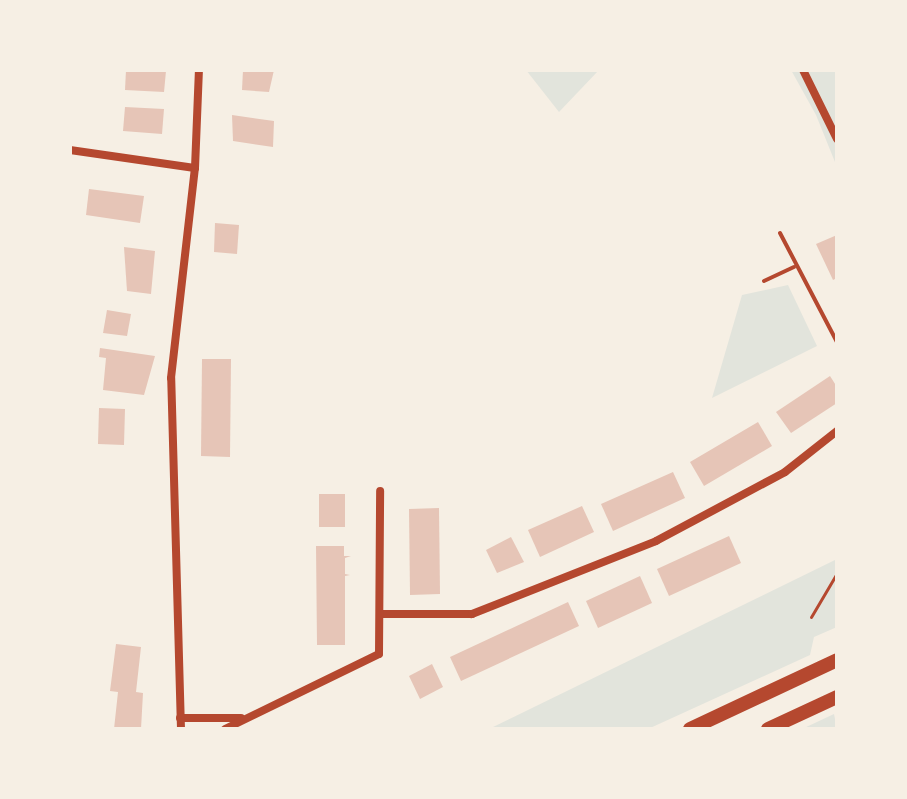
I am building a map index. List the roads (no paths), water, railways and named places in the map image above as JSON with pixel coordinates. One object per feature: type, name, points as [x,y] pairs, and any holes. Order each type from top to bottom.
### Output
[{"type":"highway","points":[[690,729],[837,660]]},
{"type":"highway","points":[[768,729],[837,697]]},
{"type":"street","points":[[181,729],[171,378],[195,168],[199,70]]},
{"type":"street","points":[[803,70],[837,139]]},
{"type":"street","points":[[70,150],[195,168]]},
{"type":"street","points":[[381,614],[472,614],[656,541],[785,472],[837,431]]},
{"type":"street","points":[[225,729],[373,660],[379,654],[380,491]]},
{"type":"street","points":[[180,718],[246,718]]},
{"type":"lane","points":[[780,233],[794,267],[837,342]]},
{"type":"lane","points":[[764,281],[794,267]]}]
